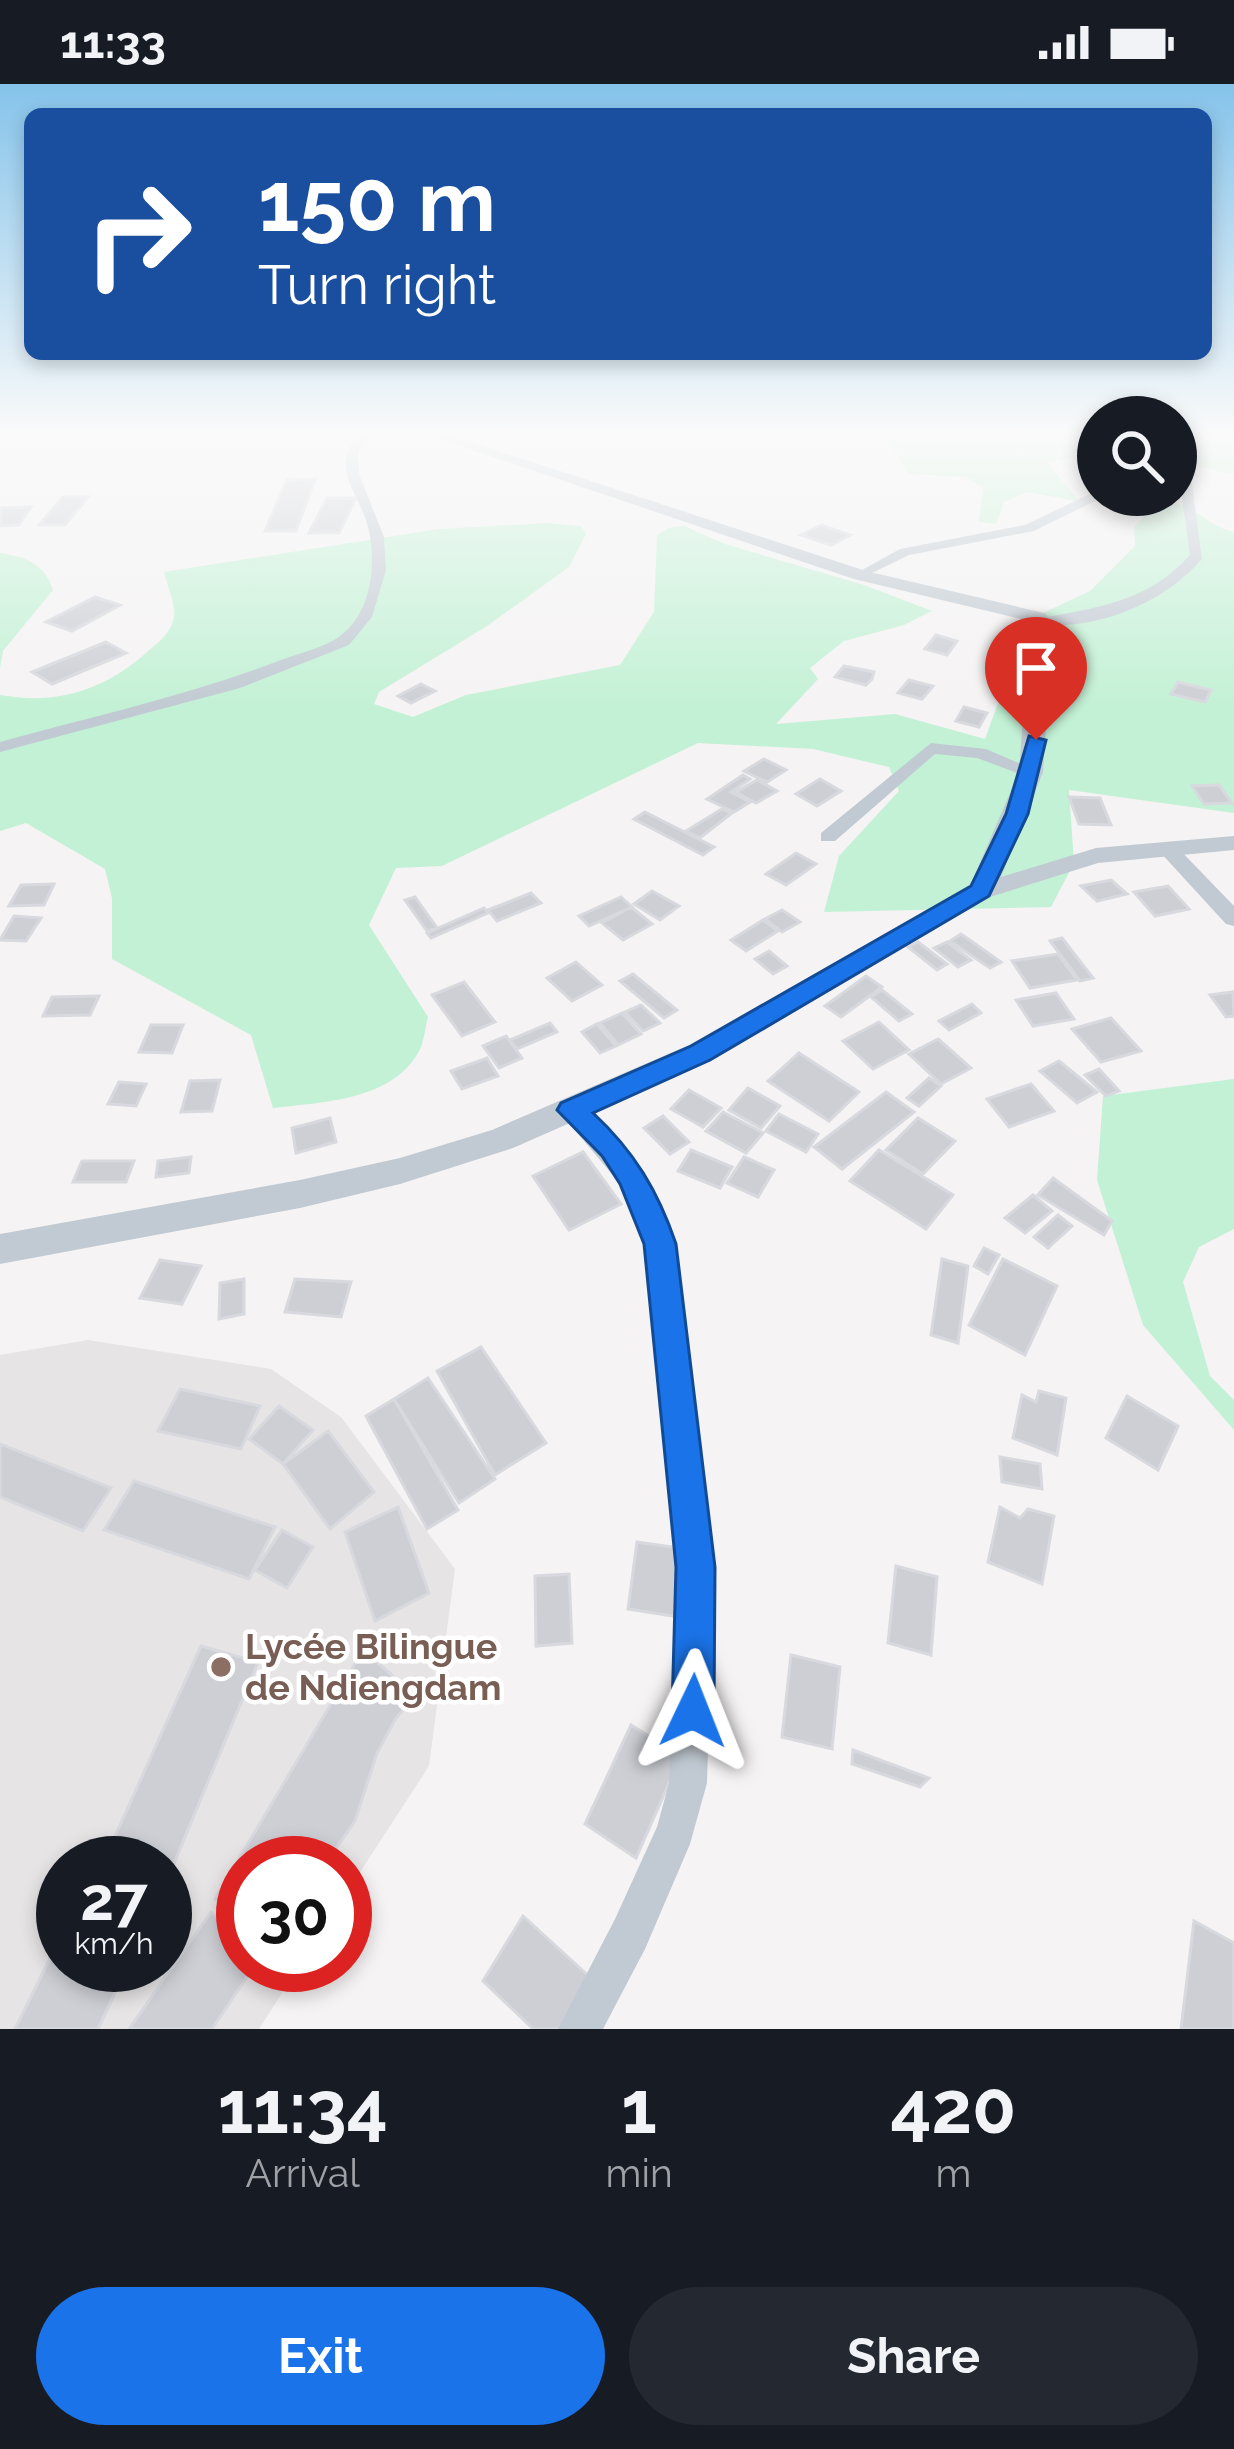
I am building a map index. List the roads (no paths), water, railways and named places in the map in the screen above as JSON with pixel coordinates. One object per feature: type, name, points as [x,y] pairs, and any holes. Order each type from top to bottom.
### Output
[{"type":"street","points":[[0,747],[233,684],[343,642],[356,632],[382,566],[374,527]]},
{"type":"street","points":[[714,527],[860,575],[1019,611],[1043,622],[1119,612],[1157,595],[1184,574],[1197,556],[1191,527]]},
{"type":"street","points":[[860,575],[905,552],[1029,527]]},
{"type":"street","points":[[981,891],[1031,772],[1043,622]]},
{"type":"street","points":[[827,837],[931,748],[980,753],[1031,772]]},
{"type":"street","points":[[0,1249],[400,1171],[502,1138],[700,1053],[981,891],[1096,856],[1234,843]]},
{"type":"street","points":[[1167,848],[1234,919]]},
{"type":"street","points":[[571,1110],[612,1148],[631,1175],[660,1244],[696,1567],[688,1783],[676,1830],[580,2029]]},
{"type":"place","name":"Lycée Bilingue de Ndiengdam","points":[[221,1667]]}]
